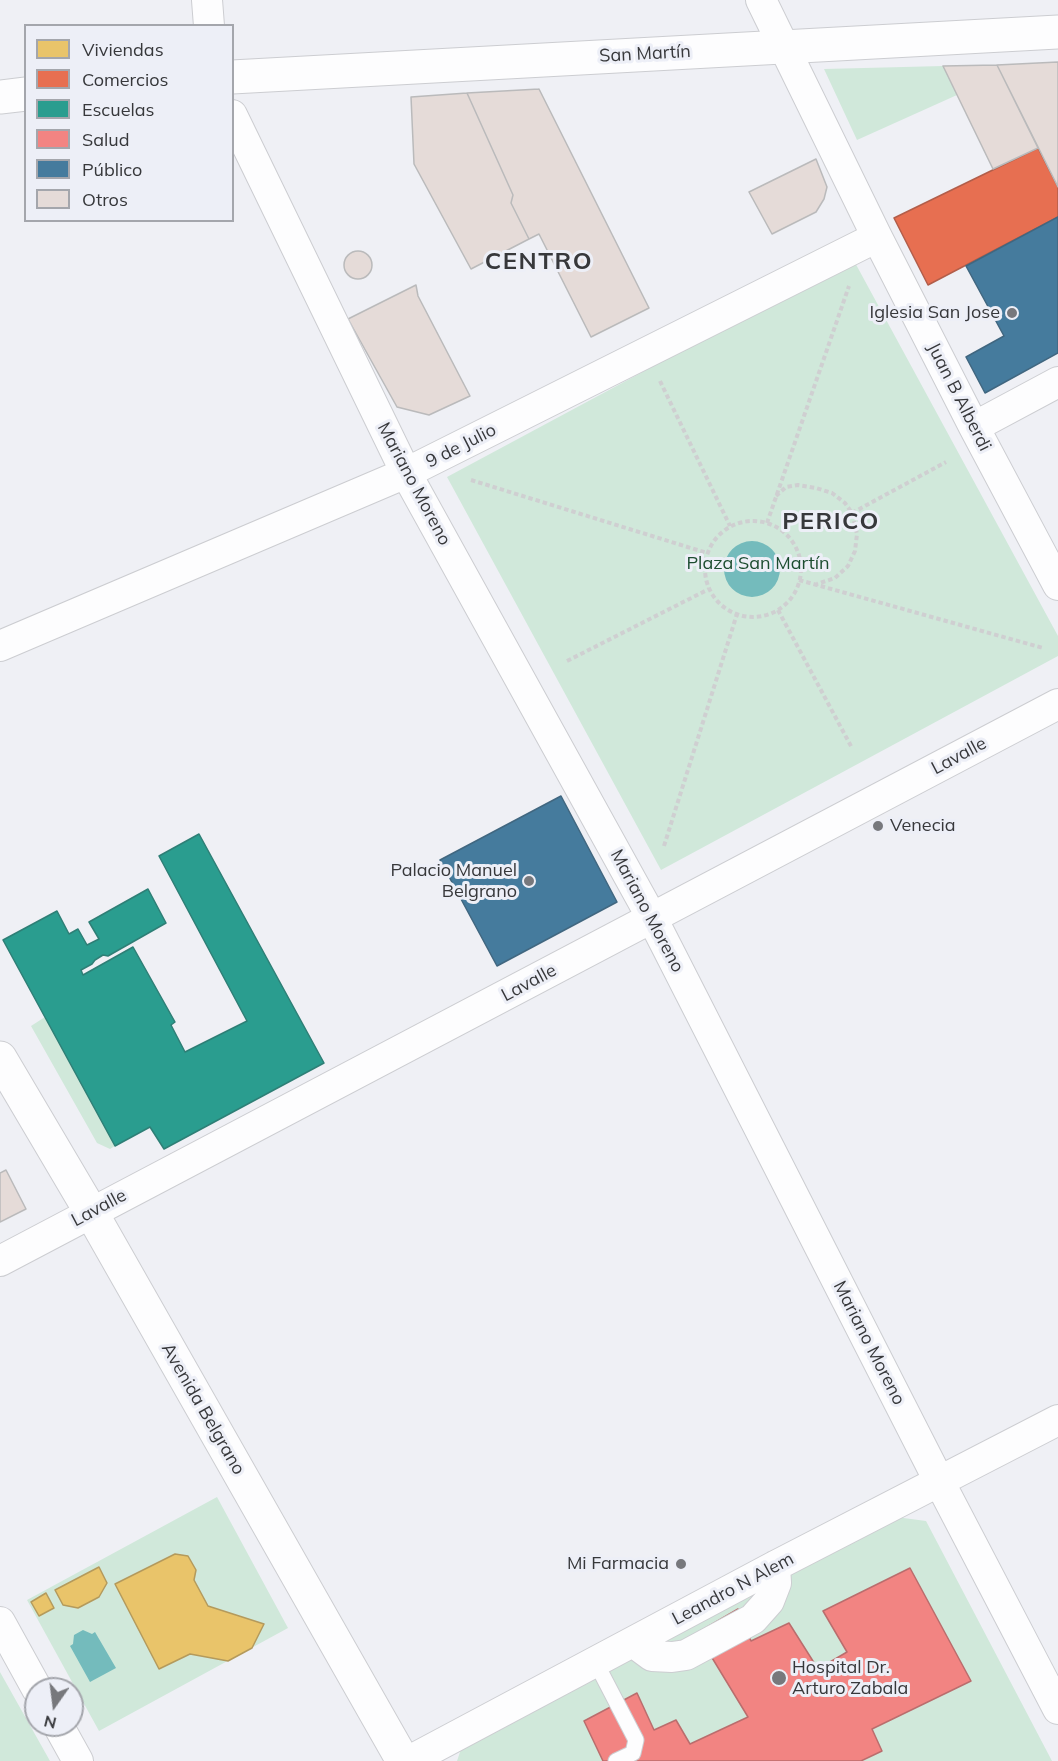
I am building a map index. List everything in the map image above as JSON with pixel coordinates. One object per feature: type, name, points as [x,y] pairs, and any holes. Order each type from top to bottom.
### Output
[{"type":"main road","name":"San Martín","points":[[234,76],[1058,32]]},
{"type":"main road","points":[[0,97],[24,94]]},
{"type":"main road","name":"Avenida Belgrano","points":[[0,1058],[91,1212],[403,1761]]},
{"type":"street","points":[[207,0],[209,24]]},
{"type":"street","name":"Juan B Alberdi","points":[[760,0],[877,237],[1058,585]]},
{"type":"street","name":"Mariano Moreno","points":[[234,119],[406,473],[652,918],[1058,1709]]},
{"type":"street","name":"9 de Julio","points":[[0,646],[406,473],[877,237]]},
{"type":"street","points":[[974,427],[1058,382]]},
{"type":"street","name":"Lavalle","points":[[0,1261],[1058,704]]},
{"type":"street","name":"Leandro N Alem","points":[[409,1761],[775,1566],[1058,1420]]},
{"type":"street","points":[[0,1622],[31,1677]]},
{"type":"street","points":[[65,1737],[78,1761]]},
{"type":"lane","points":[[595,1661],[636,1740],[633,1753],[616,1761]]},
{"type":"path","points":[[767,523],[851,282]]},
{"type":"path","points":[[660,381],[730,526]]},
{"type":"path","points":[[852,513],[946,462]]},
{"type":"path","points":[[471,480],[707,552]]},
{"type":"path","points":[[775,498],[786,487],[798,485],[816,488],[832,493],[845,503],[852,513],[857,534],[855,551],[848,566],[835,578],[813,585]]},
{"type":"path","points":[[744,521],[776,526],[789,536],[798,551],[802,567],[799,580],[791,599],[778,610],[762,616],[747,617],[737,614],[719,604],[709,589],[705,578],[704,562],[707,552],[718,535],[730,526],[744,521]]},
{"type":"path","points":[[799,580],[1043,648]]},
{"type":"path","points":[[567,661],[709,589]]},
{"type":"path","points":[[778,610],[852,748]]},
{"type":"path","points":[[664,846],[737,614]]},
{"type":"green space","points":[[943,66],[957,95],[857,140],[824,69]]},
{"type":"green space","name":"Plaza San Martín","points":[[853,259],[1058,636],[1058,656],[661,870],[447,477]]},
{"type":"green space","points":[[45,1017],[115,1146],[110,1149],[97,1143],[31,1026]]},
{"type":"green space","points":[[217,1497],[288,1628],[99,1731],[84,1704],[84,1677],[69,1677],[27,1600]]},
{"type":"green space","points":[[896,1517],[926,1521],[1052,1761],[457,1761],[461,1749]]},
{"type":"green space","points":[[0,1672],[24,1715],[24,1737],[37,1737],[50,1761],[0,1761]]},
{"type":"water","points":[[747,541],[757,541],[772,549],[778,558],[780,569],[778,580],[772,589],[757,597],[747,597],[736,592],[729,585],[724,574],[724,564],[729,553],[736,546]]},
{"type":"water","points":[[83,1630],[92,1634],[95,1632],[116,1668],[90,1682],[70,1646],[73,1644],[74,1635]]},
{"type":"building: Viviendas","points":[[175,1554],[188,1556],[196,1570],[194,1580],[208,1606],[264,1624],[252,1648],[228,1661],[190,1654],[159,1669],[115,1584]]},
{"type":"building: Viviendas","points":[[99,1567],[107,1583],[99,1597],[78,1608],[63,1605],[55,1590]]},
{"type":"building: Viviendas","points":[[46,1593],[54,1608],[39,1616],[31,1602]]},
{"type":"building: Comercios","points":[[1038,148],[1058,187],[1058,217],[928,285],[894,218]]},
{"type":"building: Escuelas","points":[[199,834],[324,1063],[164,1149],[150,1127],[115,1146],[3,940],[57,911],[69,934],[78,929],[87,945],[99,939],[89,922],[148,889],[166,923],[108,956],[103,955],[95,960],[81,970],[83,975],[133,947],[175,1022],[171,1025],[185,1052],[247,1021],[159,856]]},
{"type":"building: Salud","points":[[910,1568],[971,1681],[872,1729],[882,1751],[861,1761],[603,1761],[584,1721],[637,1693],[654,1730],[676,1720],[690,1744],[748,1717],[697,1633],[738,1609],[751,1641],[789,1623],[818,1669],[847,1652],[823,1611]]},
{"type":"building: Público","name":"Iglesia San Jose","points":[[1058,217],[1058,353],[985,393],[966,357],[1004,336],[966,266]]},
{"type":"building: Público","name":"Palacio Manuel Belgrano","points":[[561,796],[617,902],[497,966],[440,860]]},
{"type":"building: Otros","points":[[1058,62],[1058,187],[997,65]]},
{"type":"building: Otros","points":[[997,65],[1038,148],[993,169],[943,66]]},
{"type":"building: Otros","points":[[539,89],[649,308],[591,337],[539,234],[529,239],[511,203],[513,195],[467,93]]},
{"type":"building: Otros","points":[[467,93],[513,195],[511,203],[529,239],[471,269],[414,164],[411,97]]},
{"type":"building: Otros","points":[[816,159],[827,187],[824,199],[816,212],[772,234],[749,192]]},
{"type":"building: Otros","points":[[358,251],[368,255],[372,265],[368,275],[358,279],[348,275],[344,265],[348,255]]},
{"type":"building: Otros","points":[[416,285],[418,296],[470,396],[429,415],[397,407],[348,319]]},
{"type":"building: Otros","points":[[6,1170],[26,1209],[0,1222],[0,1173]]},
{"type":"place","name":"Iglesia San Jose","points":[[1012,313]]},
{"type":"place","name":"Venecia","points":[[878,826]]},
{"type":"place","name":"Palacio Manuel Belgrano","points":[[529,881]]},
{"type":"place","name":"Mi Farmacia","points":[[681,1564]]},
{"type":"place","name":"Hospital Dr. Arturo Zabala","points":[[779,1678]]},
{"type":"district","name":"CENTRO","points":[[539,262]]},
{"type":"district","name":"PERICO","points":[[831,522]]}]
